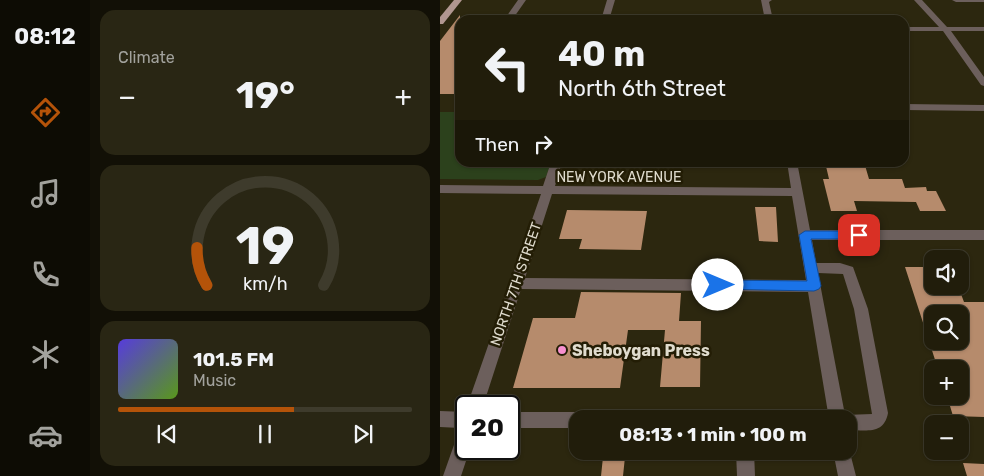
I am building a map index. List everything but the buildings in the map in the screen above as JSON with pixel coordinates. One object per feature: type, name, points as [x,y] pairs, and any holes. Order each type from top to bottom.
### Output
[{"type":"main road","points":[[440,22],[458,0]]},
{"type":"street","points":[[512,15],[522,0]]},
{"type":"street","points":[[606,15],[611,0]]},
{"type":"street","points":[[766,0],[768,15]]},
{"type":"street","points":[[918,0],[945,29],[984,83]]},
{"type":"street","points":[[956,0],[984,0]]},
{"type":"street","points":[[909,29],[984,29]]},
{"type":"street","points":[[909,107],[984,108]]},
{"type":"street","name":"NORTH 7TH STREET","points":[[479,395],[555,167]]},
{"type":"street","points":[[793,167],[835,410]]},
{"type":"street","name":"NEW YORK AVENUE","points":[[442,192],[520,188],[547,191],[797,192]]},
{"type":"street","points":[[805,235],[984,235]]},
{"type":"street","points":[[811,268],[846,270],[851,277],[860,303],[880,413],[876,422],[857,422]]},
{"type":"street","points":[[516,283],[814,286]]},
{"type":"street","points":[[440,419],[455,420]]},
{"type":"street","points":[[520,420],[569,420]]},
{"type":"street","points":[[452,476],[457,460]]},
{"type":"street","points":[[745,460],[746,476]]},
{"type":"street","points":[[844,460],[847,476]]},
{"type":"green space","points":[[440,112],[455,112],[455,167],[549,168],[546,177],[538,180],[440,179]]},
{"type":"place","name":"Sheboygan Press","points":[[562,350]]},
{"type":"route","points":[[718,285],[814,286],[805,235],[859,235]]}]
